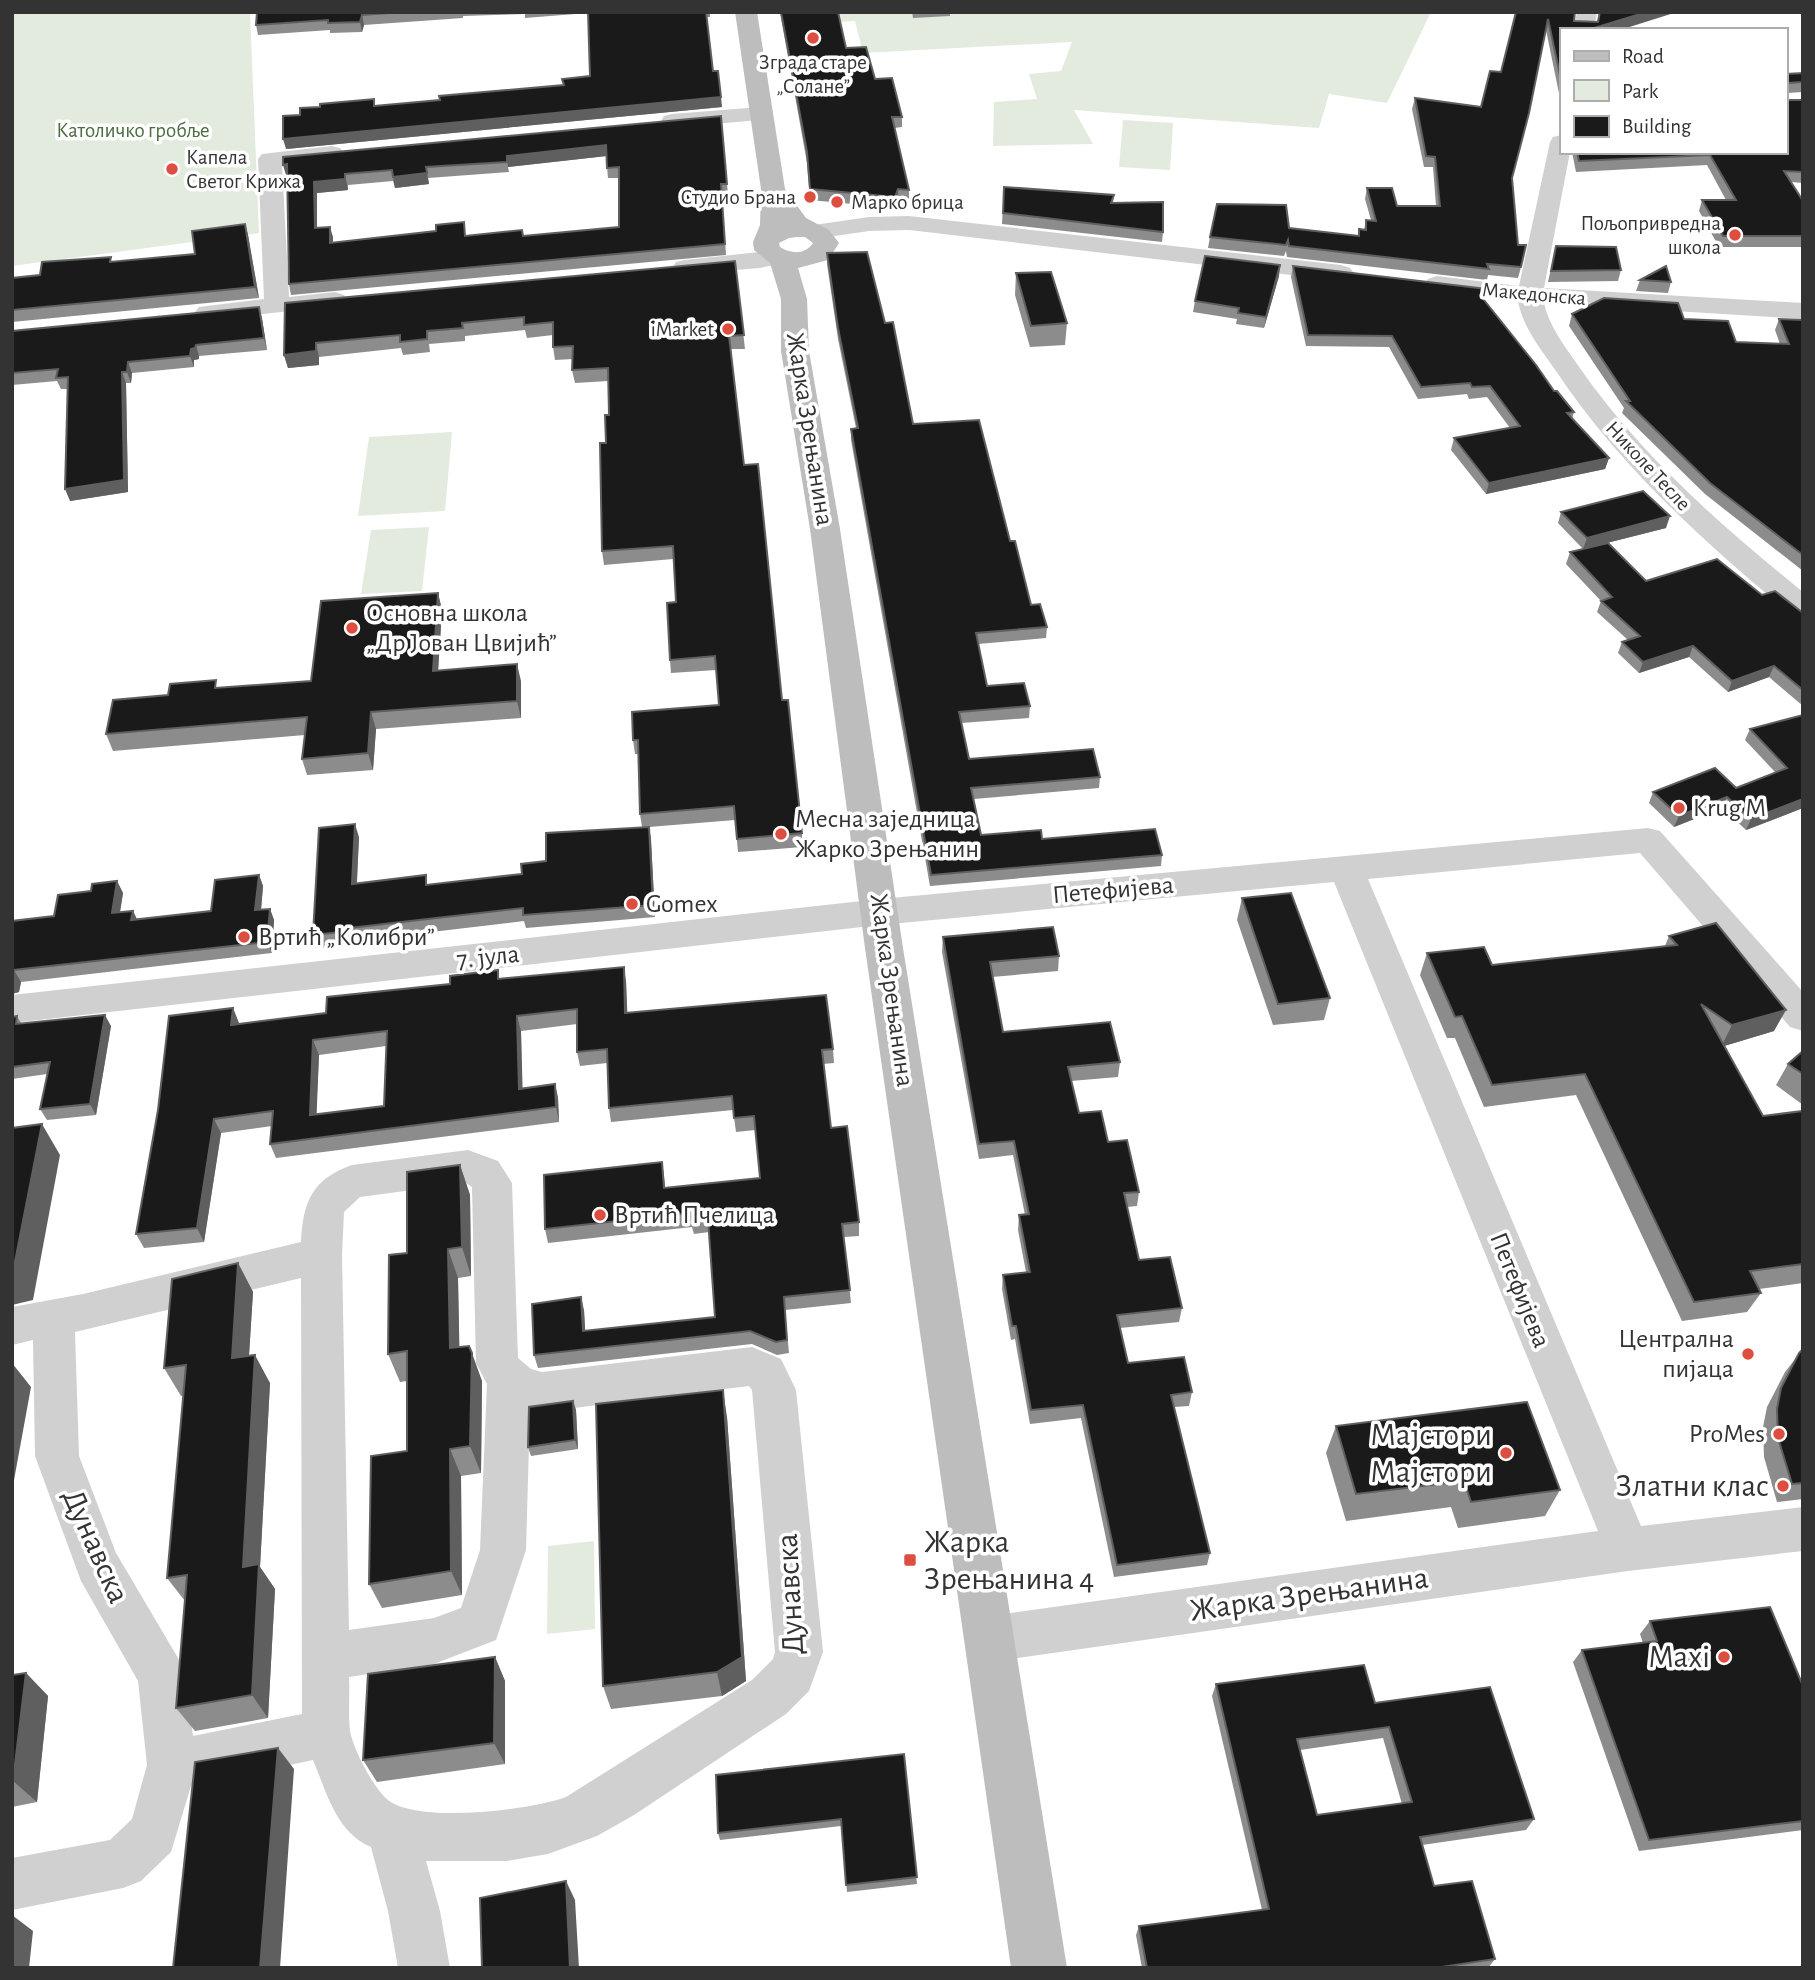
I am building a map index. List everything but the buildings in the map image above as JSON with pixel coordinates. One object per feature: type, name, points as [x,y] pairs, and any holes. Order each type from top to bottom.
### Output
[{"type":"main road","name":"Жарка Зрењанина","points":[[747,12],[773,189],[773,250],[794,299],[795,351],[825,529],[1038,1968]]},
{"type":"main road","name":"Жарка Зрењанина","points":[[773,189],[797,223],[817,241],[794,299]]},
{"type":"main road","points":[[773,250],[781,231],[817,241]]},
{"type":"street","points":[[644,124],[761,114]]},
{"type":"street","points":[[1530,295],[1560,147]]},
{"type":"street","points":[[277,306],[270,159],[354,151]]},
{"type":"street","points":[[817,241],[932,227],[1371,277]]},
{"type":"street","points":[[658,269],[713,264],[773,250]]},
{"type":"street","name":"Македонска","points":[[1412,281],[1530,295],[1803,311]]},
{"type":"street","name":"Николе Тесле","points":[[1530,295],[1532,311],[1553,347],[1633,454],[1702,523],[1803,608]]},
{"type":"street","points":[[185,315],[359,298]]},
{"type":"street","name":"Петефијева","points":[[880,912],[1648,840],[1803,1017]]},
{"type":"street","name":"Петефијева","points":[[1346,868],[1628,1549]]},
{"type":"street","name":"7. јула","points":[[12,1009],[880,912]]},
{"type":"street","name":"Дунавска","points":[[468,1166],[484,1173],[492,1184],[497,1363],[509,1381],[526,1390],[542,1392],[752,1366],[766,1373],[774,1390],[799,1652],[792,1674],[769,1697],[579,1818],[548,1829],[507,1836],[463,1838],[422,1836],[392,1830],[375,1823],[356,1802],[326,1733],[321,1255],[325,1204],[335,1191],[352,1182],[468,1166]]},
{"type":"street","name":"Дунавска","points":[[12,1884],[123,1863],[153,1834],[172,1765],[162,1675],[97,1565],[57,1456],[33,1322],[321,1255]]},
{"type":"street","name":"Дунавска","points":[[325,1657],[434,1641],[479,1624],[503,1550],[509,1381]]},
{"type":"street","points":[[1628,1549],[1803,1529]]},
{"type":"street","name":"Жарка Зрењанина","points":[[989,1639],[1628,1549]]},
{"type":"street","points":[[172,1765],[326,1733]]},
{"type":"street","points":[[392,1830],[414,1911],[424,1968]]},
{"type":"green space","name":"Католичко гробље","points":[[12,12],[250,12],[259,233],[12,266]]},
{"type":"green space","points":[[780,12],[1431,12],[1387,103],[1329,94],[1319,128],[1074,110],[1093,144],[993,146],[994,102],[1037,99],[1029,74],[1061,71],[1072,42],[863,53],[855,21],[783,25]]},
{"type":"green space","points":[[1123,120],[1173,123],[1170,170],[1119,167]]},
{"type":"green space","points":[[452,432],[445,511],[358,516],[369,437]]},
{"type":"green space","points":[[429,527],[422,591],[361,594],[371,530]]},
{"type":"green space","points":[[594,1541],[595,1629],[547,1634],[548,1546]]},
{"type":"place","name":"Зграда старе „Солане”","points":[[813,38]]},
{"type":"place","name":"Капела Светог Крижа","points":[[172,169]]},
{"type":"place","name":"Студио Брана","points":[[810,197]]},
{"type":"place","name":"Марко брица","points":[[837,202]]},
{"type":"place","name":"Пољопривредна школа","points":[[1735,235]]},
{"type":"place","name":"iMarket","points":[[728,329]]},
{"type":"place","name":"Основна школа „Др Јован Цвијић”","points":[[352,628]]},
{"type":"place","name":"Krug M","points":[[1679,808]]},
{"type":"place","name":"Месна заједница Жарко Зрењанин","points":[[781,834]]},
{"type":"place","name":"Gomex","points":[[632,904]]},
{"type":"place","name":"Вртић „Колибри”","points":[[244,937]]},
{"type":"place","name":"Вртић Пчелица","points":[[600,1215]]},
{"type":"place","name":"Централна пијаца","points":[[1748,1354]]},
{"type":"place","name":"ProMes","points":[[1779,1434]]},
{"type":"place","name":"Мајстори Мајстори","points":[[1506,1453]]},
{"type":"place","name":"Златни клас","points":[[1783,1486]]},
{"type":"place","name":"Жарка Зрењанина 4","points":[[910,1560]]},
{"type":"place","name":"Maxi","points":[[1724,1657]]}]
